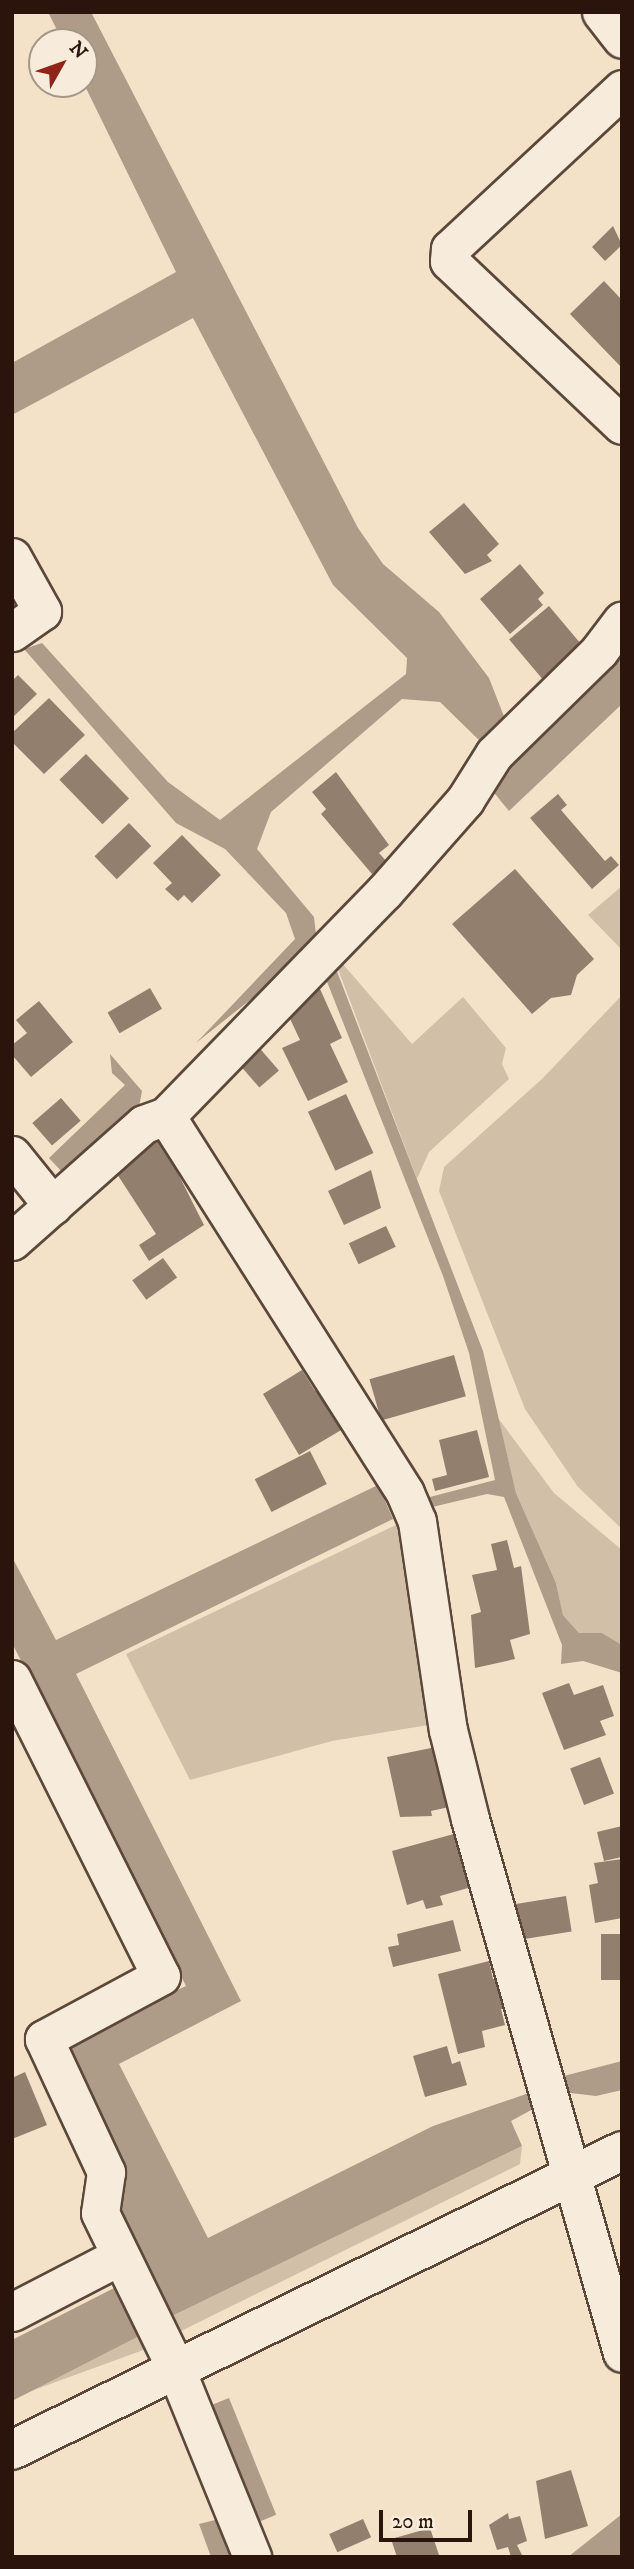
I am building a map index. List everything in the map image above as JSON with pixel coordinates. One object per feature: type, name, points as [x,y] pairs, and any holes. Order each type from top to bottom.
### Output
[{"type":"street","points":[[601,12],[622,39]]},
{"type":"street","points":[[622,89],[450,249],[449,261],[622,425]]},
{"type":"street","points":[[12,557],[42,611],[12,632]]},
{"type":"street","points":[[12,1241],[144,1124],[166,1116],[384,892],[465,800],[494,754],[599,652],[622,621]]},
{"type":"street","points":[[166,1116],[417,1521],[447,1730],[622,2353]]},
{"type":"street","points":[[12,1155],[53,1206]]},
{"type":"street","points":[[12,1679],[161,1976],[44,2039],[106,2172],[100,2213],[175,2367],[252,2557]]},
{"type":"street","points":[[12,2450],[175,2367],[622,2151]]},
{"type":"street","points":[[12,2312],[120,2256]]},
{"type":"shaded area","points":[[48,12],[91,12],[358,528],[383,564],[439,612],[489,678],[507,724],[485,746],[440,702],[402,699],[271,812],[257,849],[314,917],[316,934],[304,957],[196,1043],[295,939],[286,913],[225,849],[176,823],[24,649],[42,643],[168,782],[220,820],[406,674],[407,658],[333,585],[193,318],[12,415],[12,363],[176,272],[91,98],[98,98],[98,28],[56,28]]},
{"type":"shaded area","points":[[622,646],[622,704],[509,811],[491,789],[508,764]]},
{"type":"shaded area","points":[[622,886],[622,950],[588,915]]},
{"type":"shaded area","points":[[333,961],[483,1351],[516,1493],[556,1583],[563,1615],[579,1633],[602,1633],[622,1645],[622,1673],[583,1661],[561,1664],[562,1645],[504,1497],[487,1494],[428,1508],[426,1498],[495,1480],[469,1353],[443,1276],[322,969]]},
{"type":"shaded area","points":[[342,963],[412,1044],[463,997],[506,1048],[502,1064],[509,1079],[429,1152],[417,1179],[338,969]]},
{"type":"shaded area","points":[[622,995],[622,1529],[578,1487],[525,1409],[439,1191],[444,1167],[543,1078]]},
{"type":"shaded area","points":[[110,1054],[142,1091],[139,1107],[63,1173],[49,1158],[125,1085],[112,1073]]},
{"type":"shaded area","points":[[498,1418],[554,1493],[622,1550],[622,1645],[602,1633],[579,1633],[563,1615],[556,1583],[516,1493]]},
{"type":"shaded area","points":[[378,1485],[393,1519],[76,1674],[241,2001],[119,2064],[208,2238],[433,2126],[529,2093],[533,2109],[511,2121],[522,2146],[170,2317],[116,2209],[125,2167],[66,2041],[186,1986],[12,1643],[12,1557],[56,1640]]},
{"type":"shaded area","points":[[400,1523],[434,1724],[332,1741],[190,1780],[126,1654]]},
{"type":"shaded area","points":[[622,2061],[622,2090],[596,2096],[562,2092],[556,2078]]},
{"type":"shaded area","points":[[522,2146],[520,2164],[177,2333],[170,2317]]},
{"type":"shaded area","points":[[120,2285],[141,2335],[12,2401],[12,2340]]},
{"type":"shaded area","points":[[141,2335],[146,2349],[12,2398],[12,2382]]},
{"type":"shaded area","points":[[229,2398],[276,2515],[257,2523],[210,2406]]},
{"type":"shaded area","points":[[622,2514],[622,2557],[568,2557]]},
{"type":"shaded area","points":[[219,2519],[234,2557],[211,2557],[199,2524]]},
{"type":"building","points":[[613,226],[622,245],[605,261],[592,247]]},
{"type":"building","points":[[604,281],[622,300],[622,368],[570,314]]},
{"type":"building","points":[[464,503],[499,544],[487,555],[492,561],[465,574],[429,532]]},
{"type":"building","points":[[520,564],[544,593],[538,599],[543,605],[510,634],[480,599]]},
{"type":"building","points":[[549,606],[582,645],[542,678],[509,639]]},
{"type":"building","points":[[18,675],[37,694],[12,718],[12,681]]},
{"type":"building","points":[[49,698],[85,735],[44,774],[12,742],[12,733]]},
{"type":"building","points":[[86,754],[129,799],[102,824],[59,780]]},
{"type":"building","points":[[336,772],[389,845],[379,853],[387,862],[372,874],[321,814],[326,809],[312,792]]},
{"type":"building","points":[[558,794],[567,805],[561,810],[605,861],[611,856],[619,865],[592,889],[530,818]]},
{"type":"building","points":[[129,823],[151,846],[117,879],[94,856]]},
{"type":"building","points":[[182,835],[221,875],[192,903],[184,895],[178,901],[165,889],[172,883],[153,863]]},
{"type":"building","points":[[515,869],[594,959],[577,975],[571,995],[551,998],[532,1014],[452,924]]},
{"type":"building","points":[[316,980],[342,1038],[330,1044],[348,1082],[308,1101],[282,1048],[300,1040],[284,1006]]},
{"type":"building","points":[[150,988],[162,1009],[120,1033],[108,1012]]},
{"type":"building","points":[[39,1001],[73,1042],[31,1077],[12,1055],[12,1045],[27,1033],[16,1020]]},
{"type":"building","points":[[256,1044],[279,1070],[259,1087],[236,1061]]},
{"type":"building","points":[[346,1094],[373,1153],[335,1171],[308,1112]]},
{"type":"building","points":[[61,1098],[81,1121],[52,1146],[32,1123]]},
{"type":"building","points":[[158,1134],[204,1225],[149,1261],[139,1245],[156,1234],[115,1171]]},
{"type":"building","points":[[371,1170],[381,1208],[344,1225],[328,1191]]},
{"type":"building","points":[[386,1226],[396,1247],[359,1264],[349,1243]]},
{"type":"building","points":[[163,1258],[177,1277],[146,1300],[132,1280]]},
{"type":"building","points":[[454,1355],[466,1396],[381,1421],[369,1379]]},
{"type":"building","points":[[302,1370],[315,1391],[324,1386],[348,1426],[299,1455],[263,1394]]},
{"type":"building","points":[[477,1430],[489,1477],[435,1491],[432,1479],[447,1475],[439,1440]]},
{"type":"building","points":[[310,1451],[327,1484],[272,1512],[255,1479]]},
{"type":"building","points":[[507,1540],[514,1568],[521,1566],[530,1634],[510,1640],[515,1659],[475,1668],[471,1615],[481,1612],[472,1575],[497,1570],[491,1544]]},
{"type":"building","points":[[569,1683],[574,1695],[603,1685],[614,1716],[600,1721],[606,1735],[564,1750],[542,1693]]},
{"type":"building","points":[[436,1747],[449,1807],[431,1811],[432,1816],[400,1817],[387,1757]]},
{"type":"building","points":[[600,1757],[614,1793],[584,1805],[570,1768]]},
{"type":"building","points":[[622,1826],[622,1857],[604,1861],[597,1832]]},
{"type":"building","points":[[461,1832],[475,1886],[440,1896],[443,1905],[426,1909],[423,1900],[407,1905],[392,1851]]},
{"type":"building","points":[[622,1859],[622,1918],[595,1923],[589,1885],[598,1883],[594,1863]]},
{"type":"building","points":[[566,1896],[572,1932],[521,1940],[516,1904]]},
{"type":"building","points":[[453,1920],[461,1951],[393,1967],[388,1947],[399,1945],[397,1934]]},
{"type":"building","points":[[601,1934],[622,1934],[622,1980],[601,1980]]},
{"type":"building","points":[[489,1961],[493,1979],[502,1977],[510,2007],[501,2009],[505,2025],[482,2031],[485,2047],[458,2054],[438,1974]]},
{"type":"building","points":[[447,2046],[452,2064],[460,2061],[467,2085],[425,2097],[413,2056]]},
{"type":"building","points":[[25,2072],[47,2125],[12,2139],[12,2078]]},
{"type":"building","points":[[571,2470],[588,2526],[545,2539],[536,2481]]},
{"type":"building","points":[[508,2513],[509,2519],[520,2516],[527,2541],[517,2545],[523,2557],[511,2557],[508,2547],[497,2550],[489,2525]]},
{"type":"building","points":[[363,2519],[371,2537],[337,2552],[329,2534]]},
{"type":"building","points":[[430,2528],[439,2555],[453,2557],[397,2557],[391,2539]]}]
